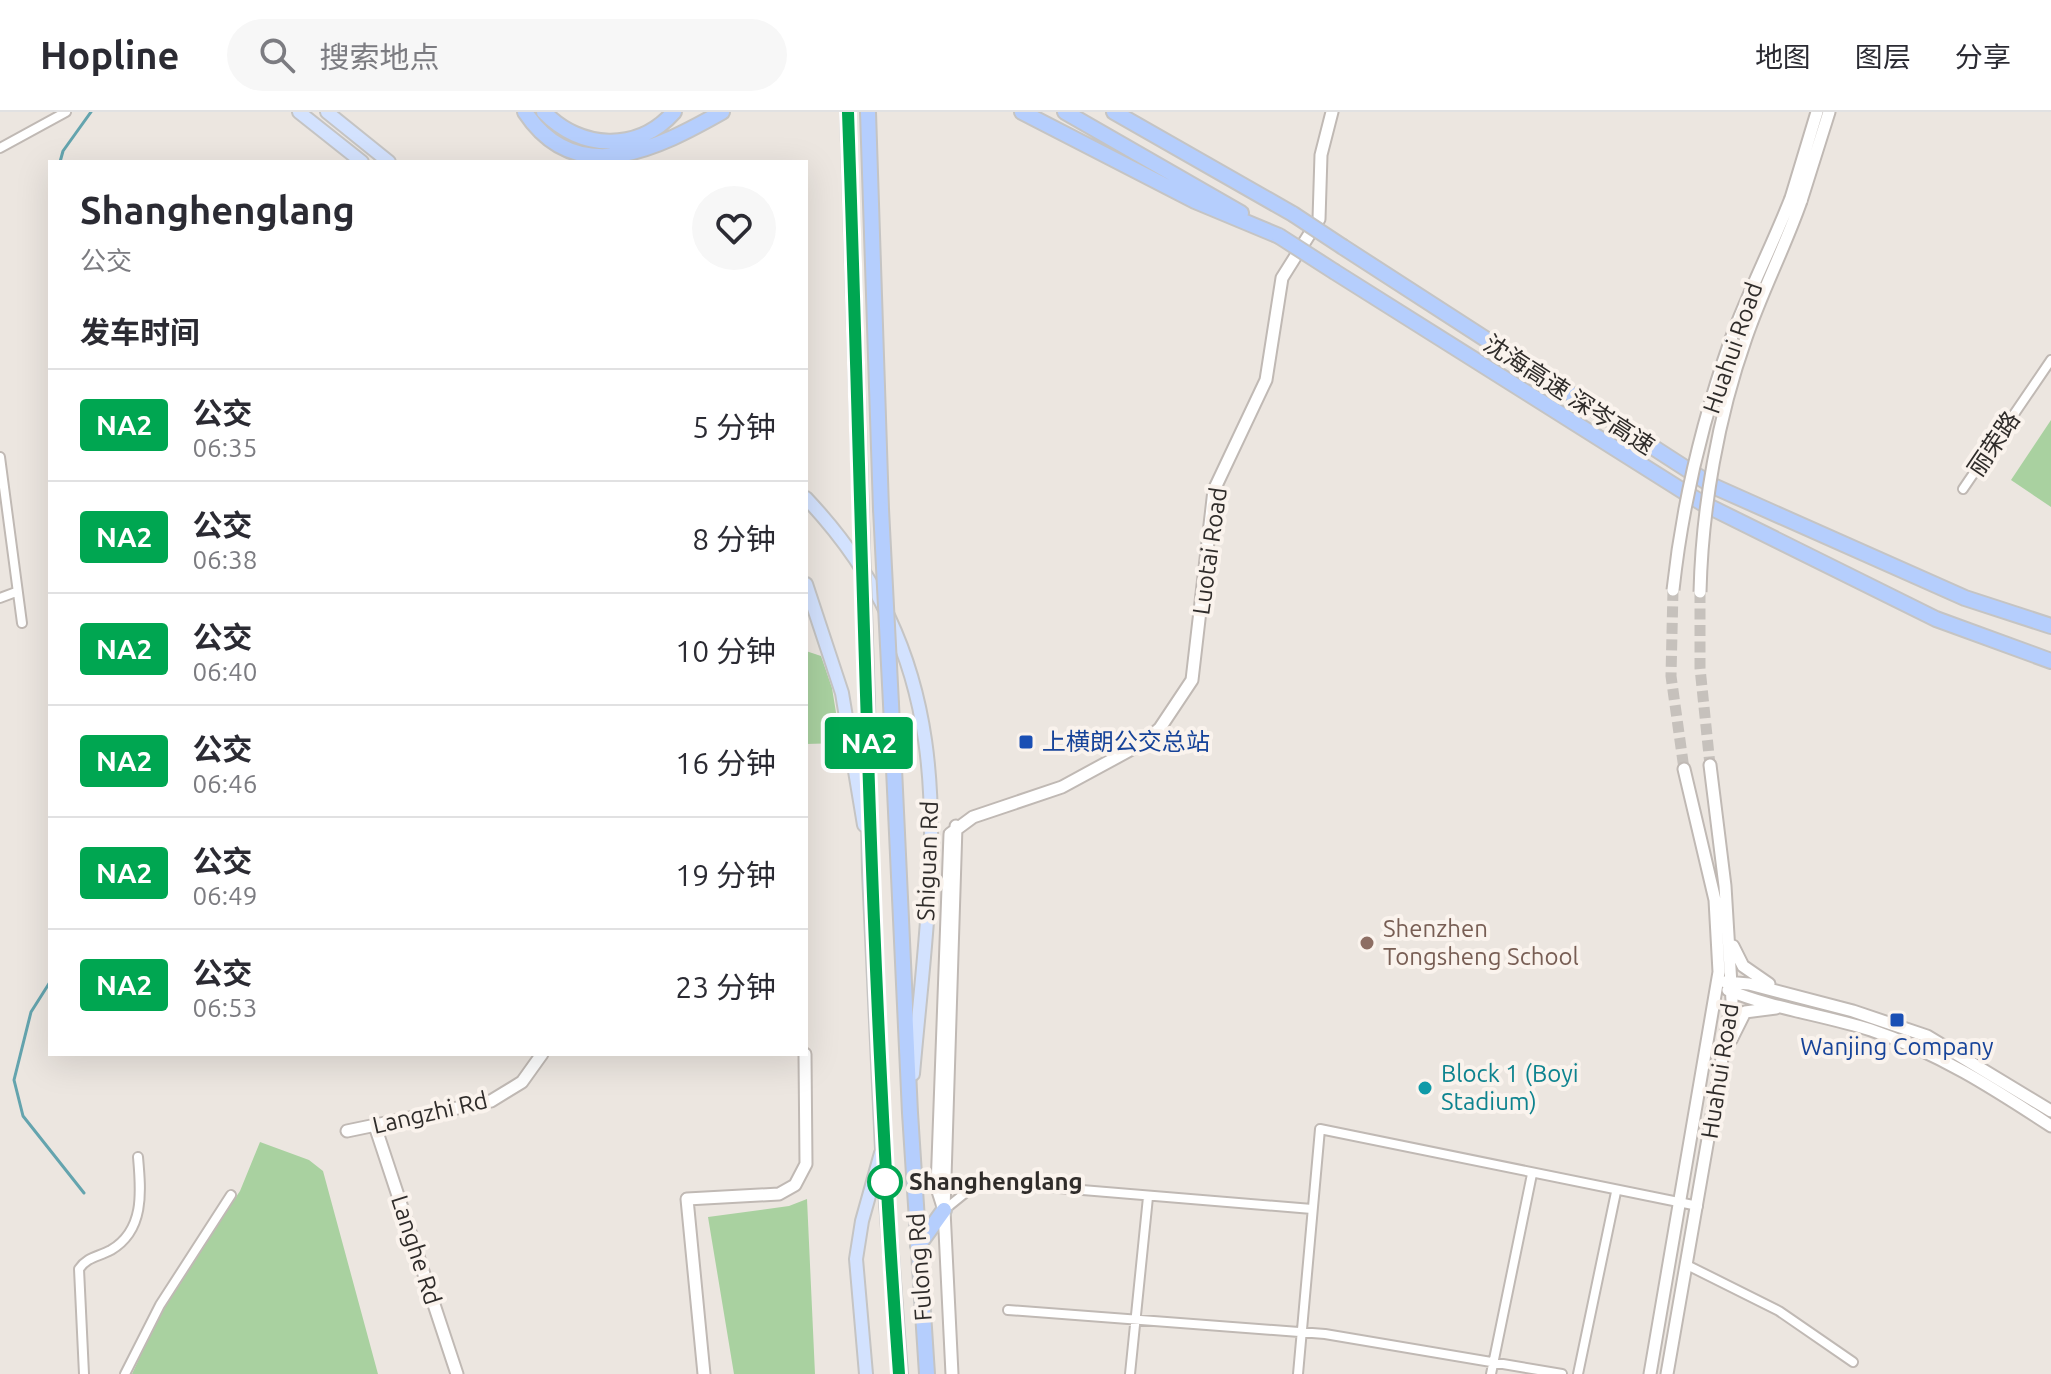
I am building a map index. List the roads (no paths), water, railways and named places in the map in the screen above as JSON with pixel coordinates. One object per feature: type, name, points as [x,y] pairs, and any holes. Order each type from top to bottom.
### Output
[{"type":"highway","points":[[525,112],[551,138],[566,147],[611,157],[654,148],[722,112]]},
{"type":"highway","points":[[544,112],[569,132],[588,141],[609,143],[650,132],[674,112]]},
{"type":"highway","points":[[1022,112],[1195,201],[1279,236]]},
{"type":"highway","points":[[1065,112],[1169,169],[1279,236]]},
{"type":"highway","name":"沈海高速 深岑高速","points":[[1114,112],[1293,214],[1713,486],[1965,598],[2051,626]]},
{"type":"highway","name":"Fulong Rd","points":[[848,115],[870,872],[883,1149],[900,1374]]},
{"type":"highway","name":"Fulong Rd","points":[[868,118],[881,509],[910,1113],[927,1374]]},
{"type":"highway","name":"沈海高速 深岑高速","points":[[1279,236],[1702,503],[1936,619],[2051,661]]},
{"type":"highway","points":[[918,1246],[944,1210]]},
{"type":"main road","points":[[299,112],[359,160]]},
{"type":"main road","points":[[327,112],[387,160]]},
{"type":"main road","name":"Luotai Road","points":[[952,1374],[944,1210],[956,826],[973,817],[1062,787],[1143,743],[1160,728],[1192,680],[1214,490],[1266,380],[1282,278],[1319,219],[1321,155],[1332,112]]},
{"type":"main road","name":"Huahui Road","points":[[1673,590],[1689,496],[1723,366],[1796,199],[1817,112]]},
{"type":"main road","name":"Huahui Road","points":[[1700,592],[1710,494],[1731,387],[1829,112]]},
{"type":"main road","name":"Shiguan Rd","points":[[808,500],[848,546],[889,614],[904,648],[924,729],[930,795],[930,861],[910,1113]]},
{"type":"main road","points":[[808,589],[821,621],[850,726],[870,872]]},
{"type":"main road","name":"Huahui Road","points":[[1667,1374],[1722,1063],[1732,986],[1710,765]]},
{"type":"main road","name":"Huahui Road","points":[[1650,1374],[1717,985],[1719,958],[1715,900],[1684,769]]},
{"type":"main road","points":[[1728,935],[1738,960],[1748,971],[1795,996]]},
{"type":"main road","points":[[1717,985],[1795,996],[1927,1036],[2051,1111]]},
{"type":"main road","points":[[1732,986],[1925,1051],[2051,1126]]},
{"type":"main road","points":[[1722,1063],[1745,1012],[1791,1008]]},
{"type":"main road","name":"Langzhi Rd","points":[[347,1131],[491,1101],[522,1082],[541,1056]]},
{"type":"main road","points":[[704,1374],[687,1199],[779,1194],[795,1185],[806,1164],[805,1056]]},
{"type":"main road","name":"Langhe Rd","points":[[375,1126],[457,1374]]},
{"type":"main road","points":[[866,1374],[856,1259],[862,1221],[883,1149]]},
{"type":"street","points":[[0,148],[66,112]]},
{"type":"street","name":"丽荣路","points":[[1963,489],[2051,360]]},
{"type":"street","points":[[0,457],[22,623]]},
{"type":"street","points":[[0,598],[16,592]]},
{"type":"street","points":[[1298,1374],[1320,1129],[1616,1192],[1698,1206]]},
{"type":"street","points":[[84,1374],[79,1269],[85,1260],[124,1240],[132,1228],[141,1196],[138,1157]]},
{"type":"street","points":[[1491,1374],[1532,1174]]},
{"type":"street","points":[[944,1210],[970,1189],[997,1183],[1312,1209]]},
{"type":"street","points":[[1578,1374],[1616,1192]]},
{"type":"street","points":[[125,1374],[160,1305],[231,1195]]},
{"type":"street","points":[[1130,1374],[1148,1197]]},
{"type":"street","points":[[1687,1265],[1779,1311],[1853,1362]]},
{"type":"street","points":[[1008,1310],[1303,1333],[1562,1374]]},
{"type":"waterway","points":[[61,160],[63,151],[91,112]]},
{"type":"waterway","points":[[48,985],[31,1012],[14,1080],[23,1116],[84,1193]]},
{"type":"tunnel","points":[[1673,590],[1671,676],[1684,769]]},
{"type":"tunnel","points":[[1700,592],[1700,668],[1710,765]]},
{"type":"place","name":"上横朗公交总站","points":[[1026,742]]},
{"type":"place","name":"Shenzhen Tongsheng School","points":[[1367,943]]},
{"type":"place","name":"Wanjing Company","points":[[1897,1020]]},
{"type":"place","name":"Block 1 (Boyi Stadium)","points":[[1425,1088]]},
{"type":"place","name":"Shanghenglang","points":[[885,1182]]}]
